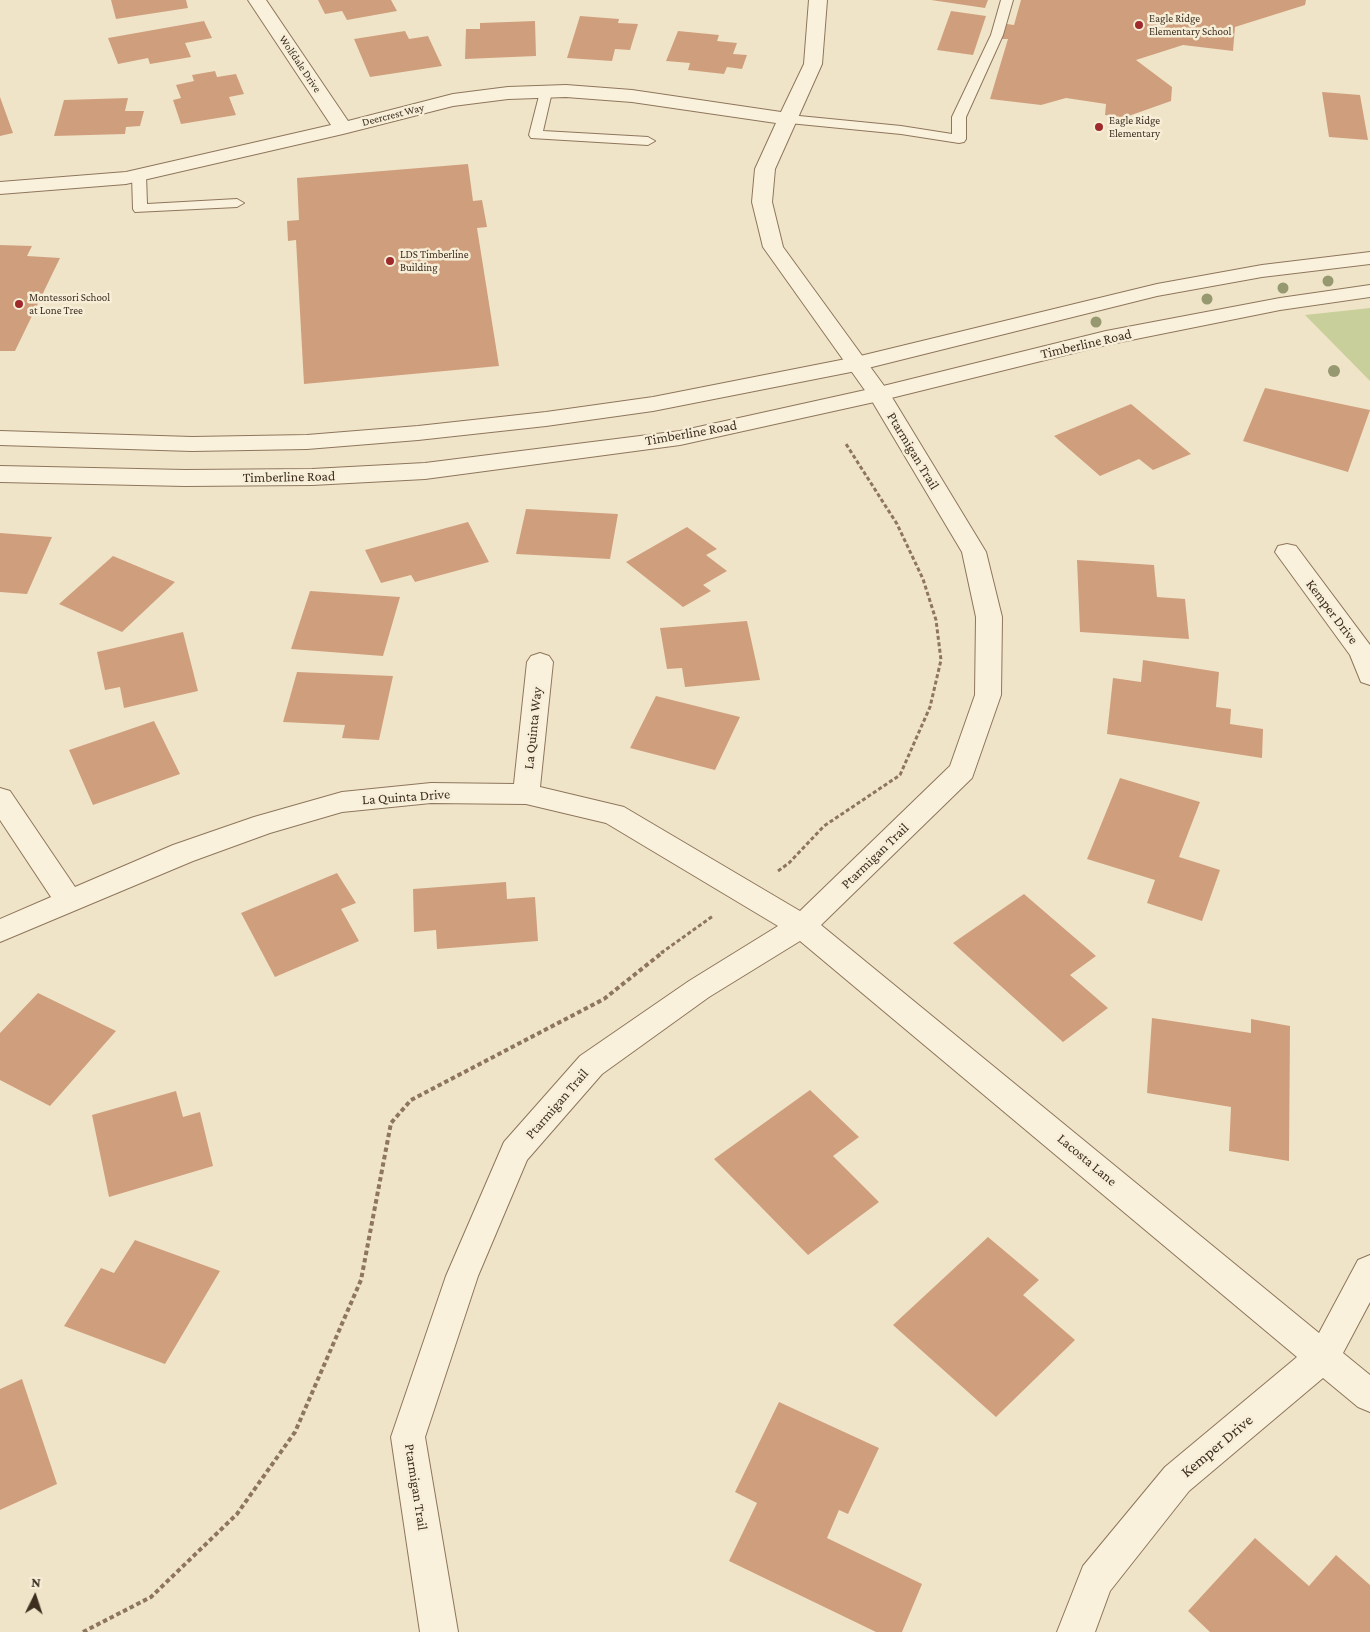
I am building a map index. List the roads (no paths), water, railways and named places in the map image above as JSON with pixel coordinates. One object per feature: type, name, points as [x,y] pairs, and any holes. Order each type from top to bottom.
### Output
[{"type":"street","name":"Wolfdale Drive","points":[[257,0],[343,128]]},
{"type":"street","name":"Ptarmigan Trail","points":[[439,1632],[408,1437],[462,1276],[515,1152],[592,1065],[699,989],[802,926],[962,771],[988,695],[989,617],[974,552],[879,394],[773,247],[762,202],[765,169],[813,64],[818,0]]},
{"type":"street","name":"Deercrest Way","points":[[0,188],[126,178],[343,128],[453,100],[508,93],[546,92],[632,96],[789,119]]},
{"type":"street","points":[[0,438],[192,444],[307,442],[418,434],[546,419],[653,404],[856,364],[1157,290],[1262,271],[1370,258]]},
{"type":"street","name":"Timberline Road","points":[[0,474],[185,478],[312,477],[425,471],[680,438],[879,394],[1106,338],[1280,304],[1370,291]]},
{"type":"street","name":"Kemper Drive","points":[[1287,552],[1362,653],[1370,676]]},
{"type":"street","name":"La Quinta Way","points":[[526,794],[540,662]]},
{"type":"street","name":"La Quinta Drive","points":[[0,931],[69,901],[264,824],[342,802],[431,793],[526,794],[614,814],[802,926]]},
{"type":"street","points":[[0,798],[69,901]]},
{"type":"street","name":"Lacosta Lane","points":[[802,926],[1370,1396]]},
{"type":"street","name":"Kemper Drive","points":[[1076,1632],[1096,1579],[1177,1479],[1324,1356],[1370,1270]]},
{"type":"lane","points":[[789,119],[901,130],[959,139],[960,117],[997,35],[1007,0]]},
{"type":"lane","points":[[546,92],[536,135],[648,141]]},
{"type":"lane","points":[[140,175],[140,209],[237,203]]},
{"type":"place","name":"Eagle Ridge Elementary School","points":[[1139,25]]},
{"type":"place","name":"Eagle Ridge Elementary","points":[[1099,127]]},
{"type":"place","name":"LDS Timberline Building","points":[[390,261]]},
{"type":"place","name":"Montessori School at Lone Tree","points":[[19,304]]}]
